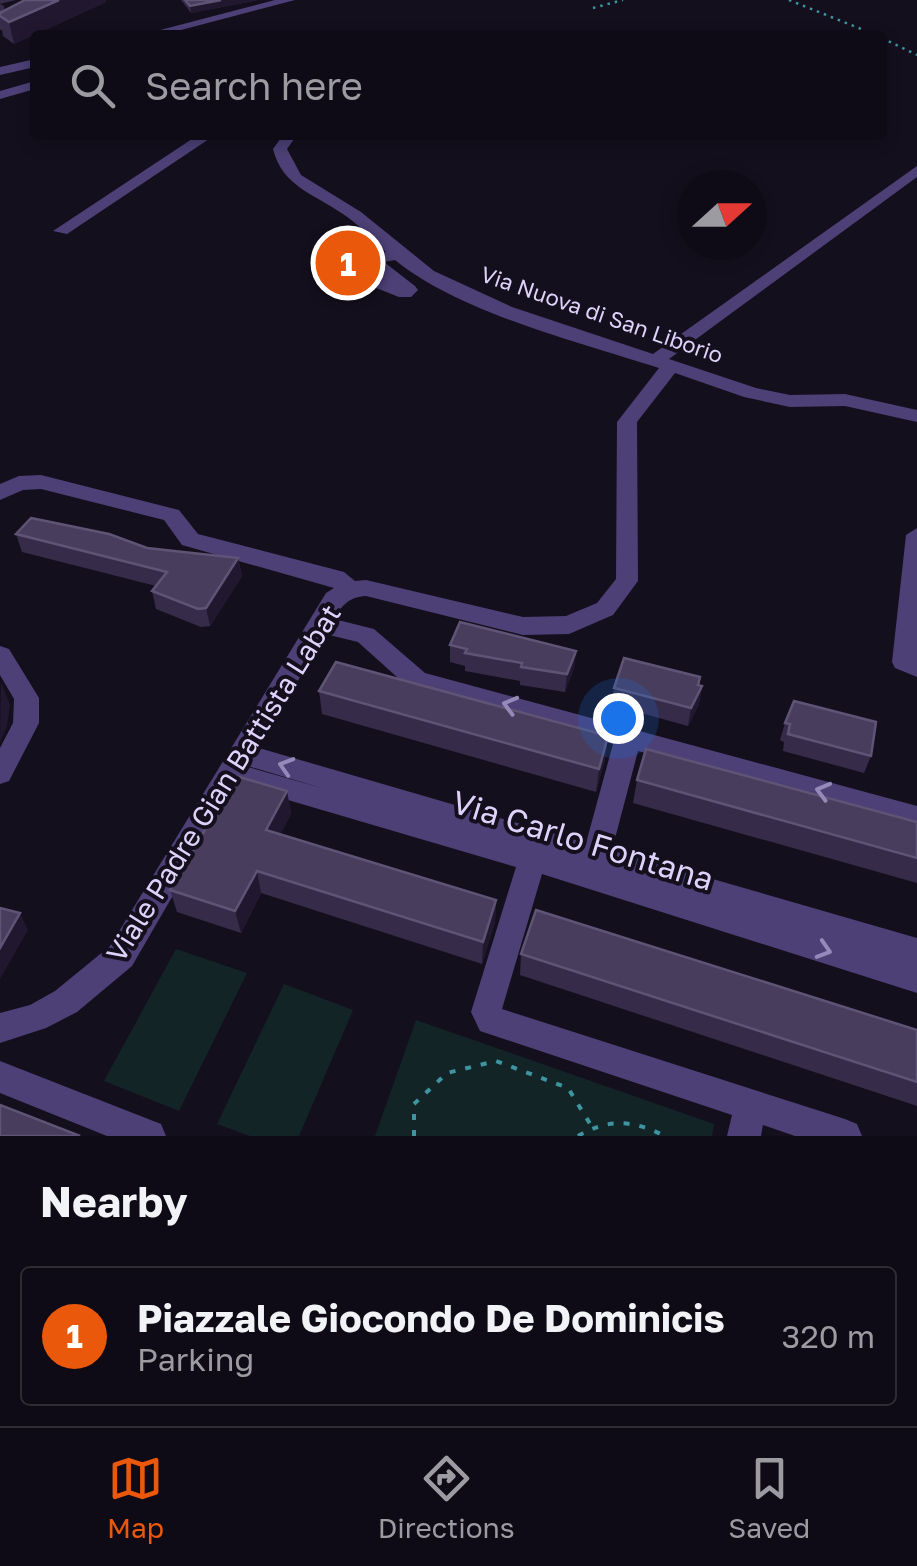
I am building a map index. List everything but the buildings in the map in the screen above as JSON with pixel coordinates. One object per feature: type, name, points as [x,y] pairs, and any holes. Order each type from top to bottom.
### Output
[{"type":"street","points":[[235,0],[244,11]]},
{"type":"street","points":[[168,30],[289,0]]},
{"type":"street","points":[[0,71],[30,64]]},
{"type":"street","points":[[0,94],[30,86]]},
{"type":"street","points":[[61,231],[200,140]]},
{"type":"street","name":"Via Nuova di San Liborio","points":[[286,140],[280,149],[282,164],[294,177],[343,207],[398,254],[474,298],[751,393],[790,401],[845,400],[917,416]]},
{"type":"street","name":"Viale Padre Gian Battista Labat","points":[[0,1028],[29,1022],[58,1009],[91,986],[121,956],[334,599],[350,589],[381,590],[523,626],[569,625],[605,609],[627,581],[628,422],[665,361],[917,170]]},
{"type":"street","points":[[376,265],[398,254]]},
{"type":"street","points":[[0,492],[19,483],[41,482],[171,516],[190,540],[336,578],[350,589]]},
{"type":"street","points":[[917,535],[904,662],[917,668]]},
{"type":"street","points":[[318,624],[366,635],[417,680],[917,817]]},
{"type":"street","points":[[0,655],[27,698],[26,723],[0,773]]},
{"type":"street","points":[[594,868],[628,738]]},
{"type":"street","name":"Via Carlo Fontana","points":[[234,763],[594,868],[917,952]]},
{"type":"street","points":[[535,851],[486,1012],[490,1020],[747,1120],[845,1136]]},
{"type":"street","name":"Via Carlo Fontana","points":[[594,868],[917,979]]},
{"type":"street","points":[[0,1077],[149,1136]]},
{"type":"path","points":[[593,8],[623,0]]},
{"type":"path","points":[[790,0],[864,30]]},
{"type":"path","points":[[887,40],[917,54]]},
{"type":"path","points":[[414,1136],[414,1104],[447,1073],[496,1060],[568,1088],[592,1127]]},
{"type":"path","points":[[578,1136],[615,1118],[641,1123],[666,1136]]},
{"type":"shaded area","points":[[176,949],[247,973],[179,1111],[104,1081]]},
{"type":"shaded area","points":[[284,984],[353,1010],[299,1136],[250,1136],[217,1124]]},
{"type":"shaded area","points":[[416,1020],[714,1124],[712,1136],[375,1136]]},
{"type":"place","name":"Piazzale Giocondo De Dominicis","points":[[348,263]]}]
